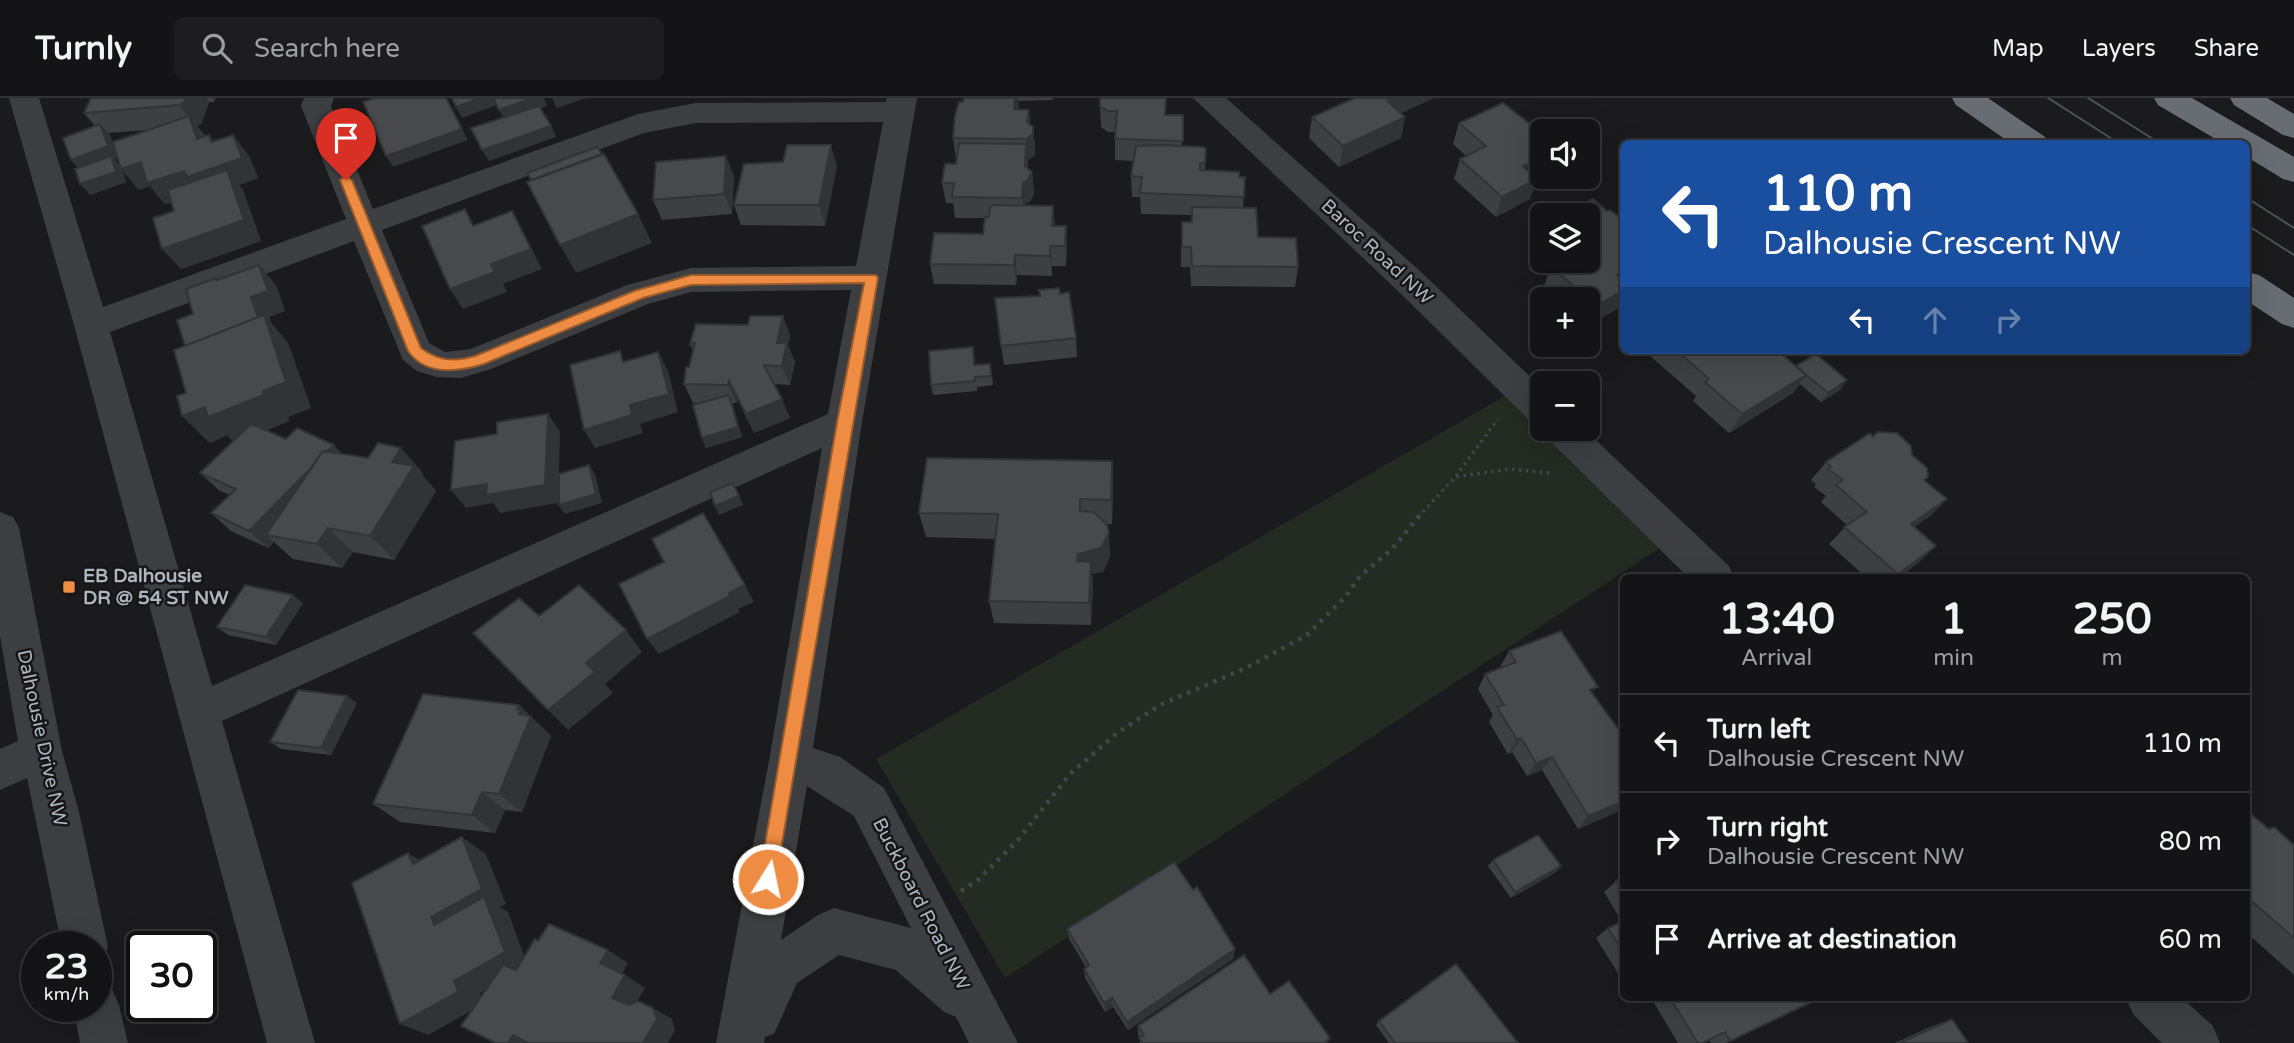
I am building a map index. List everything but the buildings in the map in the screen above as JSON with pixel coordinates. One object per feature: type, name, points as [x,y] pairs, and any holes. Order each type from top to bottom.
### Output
[{"type":"highway","points":[[1950,98],[2008,126]]},
{"type":"highway","points":[[1967,98],[2028,140]]},
{"type":"highway","points":[[2169,98],[2241,140]]},
{"type":"highway","points":[[2245,98],[2294,128]]},
{"type":"highway","points":[[2250,145],[2294,171]]},
{"type":"highway","points":[[2250,286],[2294,315]]},
{"type":"street","points":[[24,98],[91,325],[291,1043]]},
{"type":"street","points":[[319,98],[316,106],[319,114],[415,351],[431,364],[446,366],[479,360],[639,294],[691,280],[871,278]]},
{"type":"street","name":"Baroc Road NW","points":[[1208,98],[1408,280],[1530,398]]},
{"type":"street","points":[[91,325],[638,124],[672,115],[696,113],[901,105],[844,422],[742,1043]]},
{"type":"street","points":[[199,712],[844,422]]},
{"type":"street","points":[[1574,441],[1711,574]]},
{"type":"street","name":"Dalhousie Drive NW","points":[[0,528],[41,751],[58,812],[82,931]]},
{"type":"street","points":[[0,770],[41,751]]},
{"type":"street","name":"Buckboard Road NW","points":[[790,761],[825,771],[869,802],[986,1027]]},
{"type":"street","name":"Buckboard Road NW","points":[[742,1043],[781,967],[834,931],[908,950],[986,1027]]},
{"type":"street","points":[[2152,1001],[2196,1043]]},
{"type":"street","points":[[100,1022],[104,1043]]},
{"type":"path","points":[[951,898],[978,880],[1018,840],[1070,774],[1117,733],[1162,704],[1246,668],[1307,635],[1346,596],[1360,576],[1392,549],[1437,494],[1455,477],[1502,411]]},
{"type":"path","points":[[1455,477],[1510,469],[1558,474]]},
{"type":"shaded area","points":[[1505,396],[1530,421],[1530,441],[1551,441],[1660,548],[1620,574],[1005,978],[876,759]]},
{"type":"tram line","points":[[2048,98],[2114,140]]},
{"type":"tram line","points":[[2088,98],[2155,140]]},
{"type":"tram line","points":[[2250,200],[2294,228]]},
{"type":"tram line","points":[[2250,227],[2294,255]]},
{"type":"place","name":"EB Dalhousie DR @ 54 ST NW","points":[[69,587]]},
{"type":"route","points":[[346,180],[415,351],[431,364],[462,365],[479,360],[639,294],[691,280],[871,278],[844,422],[790,761],[768,879]]}]
